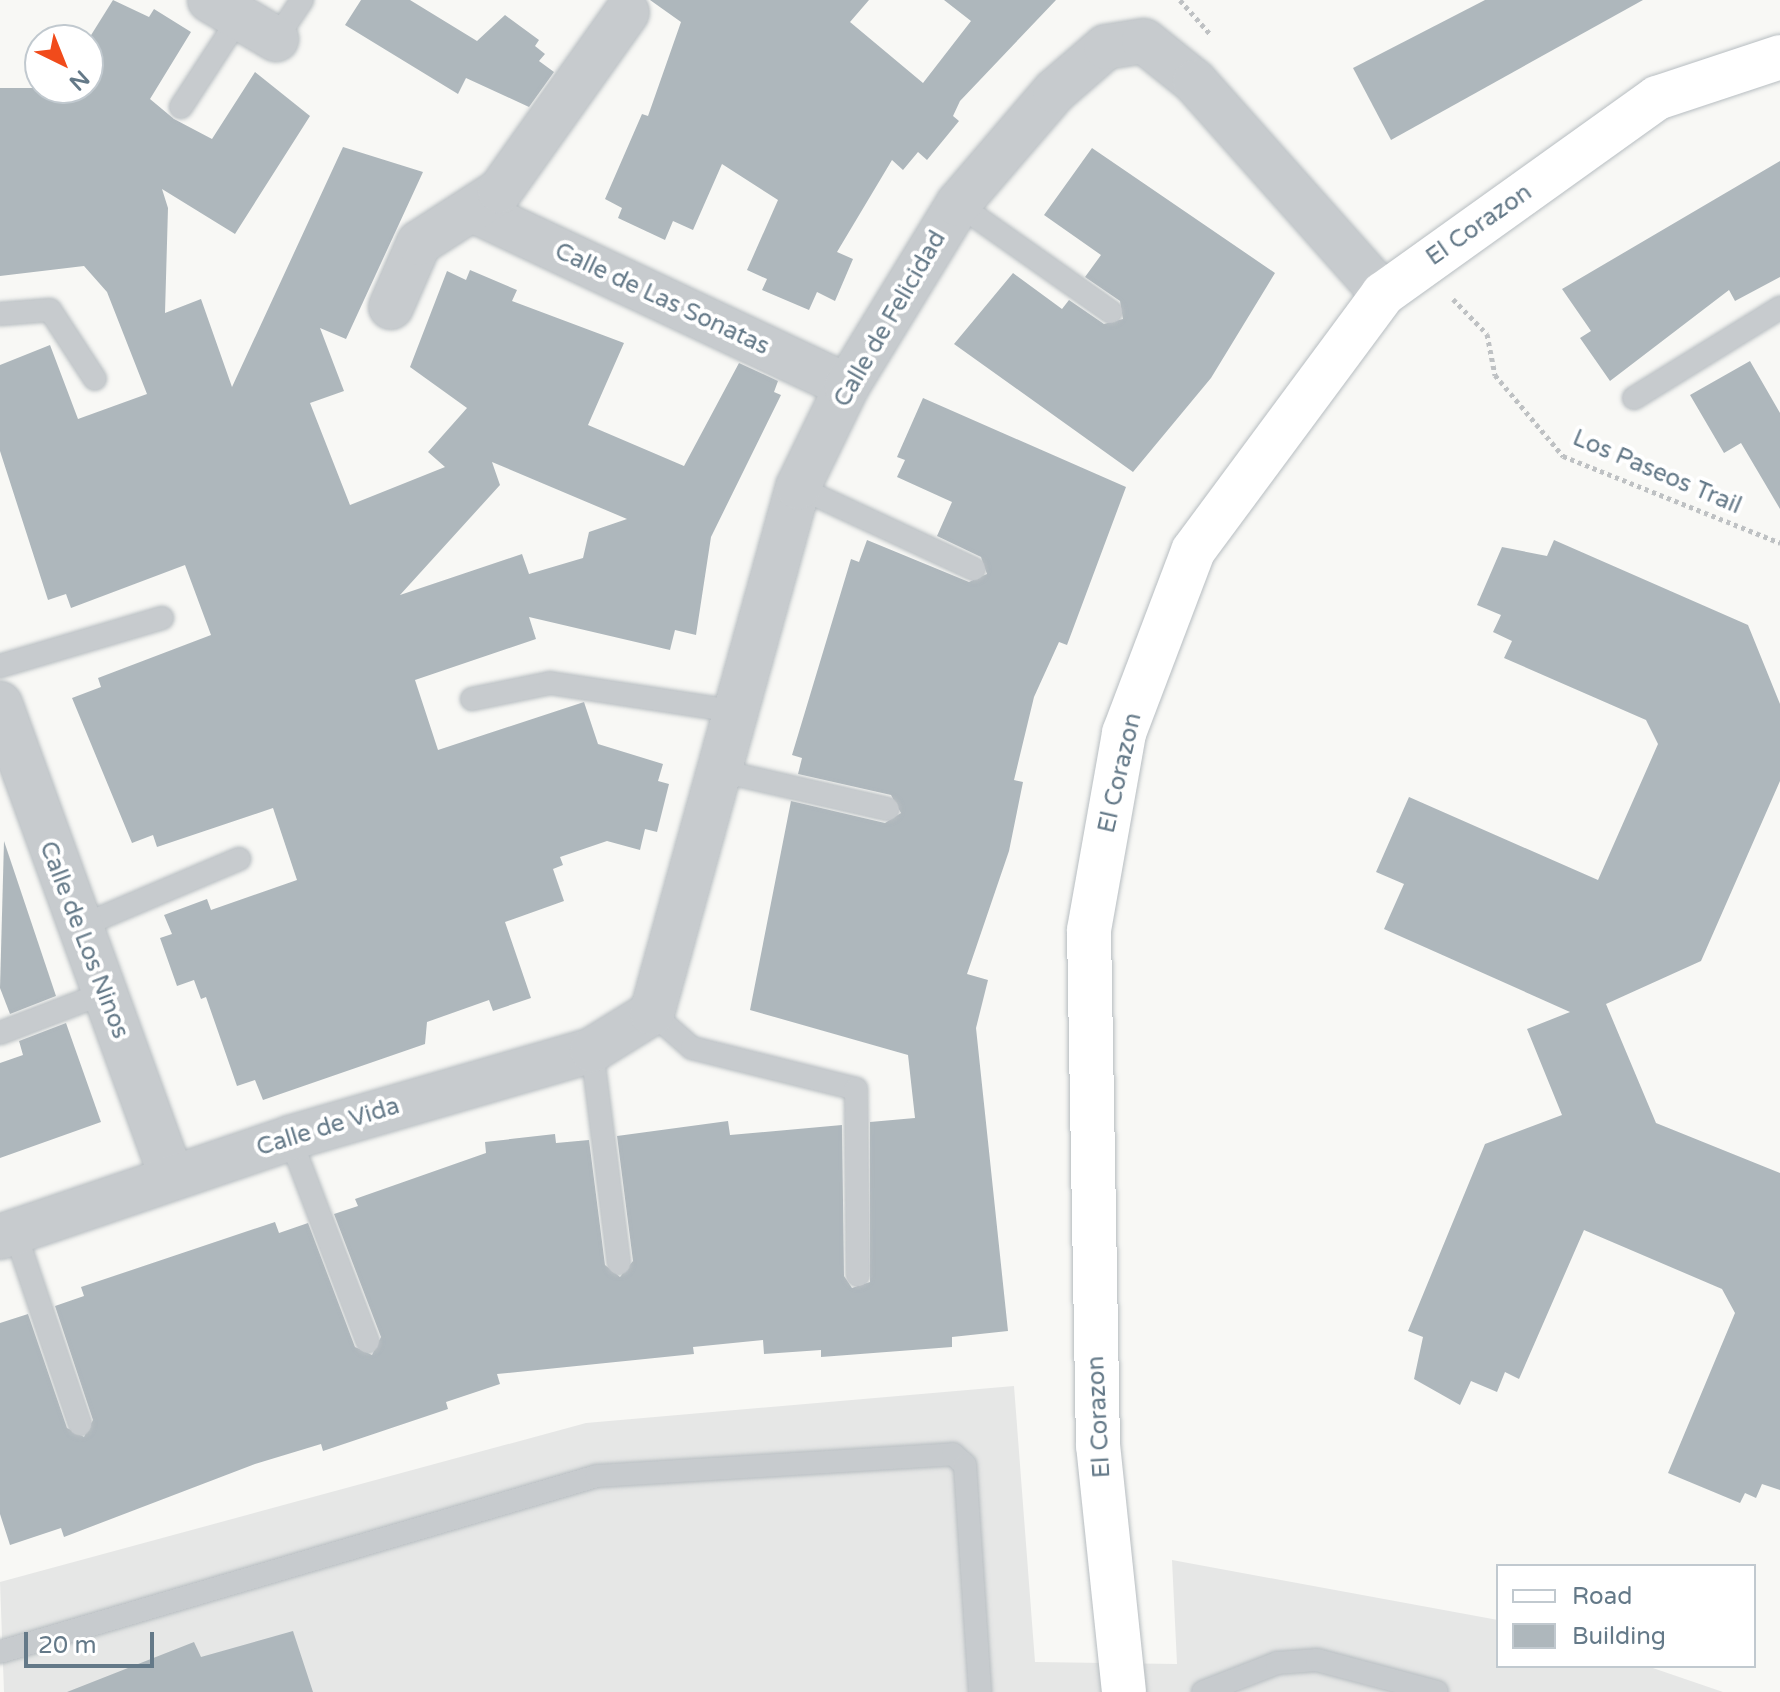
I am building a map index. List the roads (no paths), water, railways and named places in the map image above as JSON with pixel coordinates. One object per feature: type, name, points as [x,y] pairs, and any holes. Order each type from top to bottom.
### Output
[{"type":"street","points":[[224,9],[276,39]]},
{"type":"street","points":[[391,307],[419,243],[477,212],[518,168],[627,12]]},
{"type":"street","name":"Calle de Felicidad","points":[[652,1013],[716,770],[798,487],[847,386],[958,204],[1055,91],[1106,47],[1144,41],[1195,82],[1383,294]]},
{"type":"street","name":"El Corazon","points":[[1124,1692],[1098,1446],[1087,1045],[1089,930],[1124,733],[1193,551],[1383,294],[1657,98],[1780,57]]},
{"type":"street","name":"Calle de Las Sonatas","points":[[477,212],[847,386]]},
{"type":"street","name":"Calle de Los Ninos","points":[[0,704],[8,760],[79,927],[171,1175]]},
{"type":"street","name":"Calle de Vida","points":[[7,1234],[171,1175],[592,1050],[652,1013]]},
{"type":"lane","points":[[276,39],[302,0]]},
{"type":"lane","points":[[181,107],[224,9]]},
{"type":"lane","points":[[958,204],[1111,312]]},
{"type":"lane","points":[[1634,398],[1780,308]]},
{"type":"lane","points":[[0,314],[50,310],[95,379]]},
{"type":"lane","points":[[798,487],[974,569]]},
{"type":"lane","points":[[0,666],[162,618]]},
{"type":"lane","points":[[472,699],[550,683],[734,711]]},
{"type":"lane","points":[[716,770],[888,809]]},
{"type":"lane","points":[[79,927],[239,859]]},
{"type":"lane","points":[[0,1033],[104,993]]},
{"type":"lane","points":[[652,1013],[692,1048],[856,1089],[858,1275]]},
{"type":"lane","points":[[592,1050],[619,1263]]},
{"type":"lane","points":[[290,1138],[368,1342]]},
{"type":"lane","points":[[7,1234],[80,1424]]},
{"type":"lane","points":[[0,1652],[597,1476],[953,1454],[965,1465],[980,1692]]},
{"type":"lane","points":[[1203,1692],[1277,1663],[1317,1660],[1437,1692]]}]
